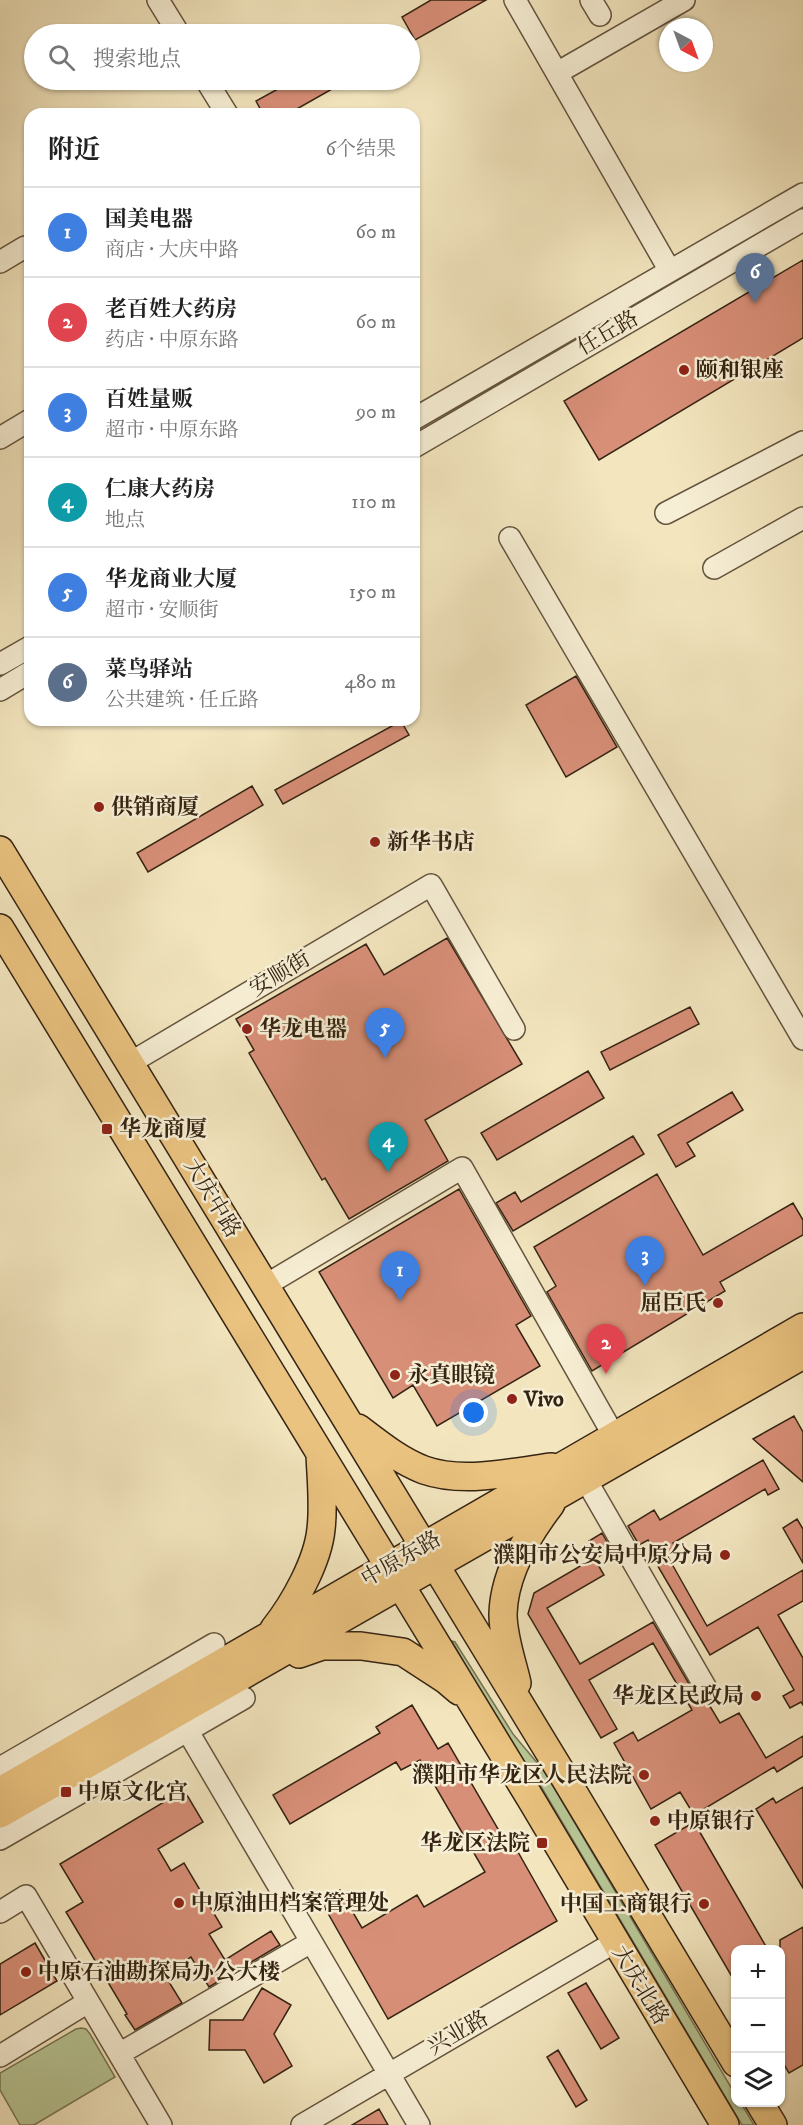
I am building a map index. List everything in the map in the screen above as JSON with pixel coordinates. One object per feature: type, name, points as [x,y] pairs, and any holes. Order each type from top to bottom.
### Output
[{"type":"main road","name":"大庆中路","points":[[0,850],[430,1556]]},
{"type":"main road","name":"大庆中路","points":[[0,928],[395,1576]]},
{"type":"main road","name":"中原东路","points":[[0,1814],[183,1722],[260,1666],[395,1576],[430,1556],[562,1466],[803,1327]]},
{"type":"main road","name":"中原东路","points":[[430,1556],[557,1497],[801,1362]]},
{"type":"main road","points":[[349,1422],[393,1454],[425,1470],[460,1477],[562,1466]]},
{"type":"main road","points":[[270,1635],[287,1613],[315,1554],[321,1530],[320,1452]]},
{"type":"main road","points":[[524,1710],[507,1641],[503,1613],[513,1567],[526,1541],[557,1497]]},
{"type":"main road","name":"大庆北路","points":[[430,1556],[731,2056]]},
{"type":"main road","name":"中原东路","points":[[0,1791],[270,1635],[395,1576]]},
{"type":"main road","name":"大庆北路","points":[[395,1576],[725,2125]]},
{"type":"main road","points":[[260,1666],[322,1646],[361,1646],[403,1652],[446,1680],[471,1701]]},
{"type":"main road","points":[[762,2107],[773,2125]]},
{"type":"street","points":[[158,0],[173,24]]},
{"type":"street","points":[[515,0],[670,271]]},
{"type":"street","points":[[556,73],[684,0]]},
{"type":"street","points":[[212,90],[223,108]]},
{"type":"street","name":"任丘路","points":[[420,415],[803,194]]},
{"type":"street","name":"任丘路","points":[[420,443],[803,220]]},
{"type":"street","points":[[0,262],[24,248]]},
{"type":"street","points":[[0,438],[24,424]]},
{"type":"street","points":[[666,513],[803,442]]},
{"type":"street","points":[[714,568],[803,519]]},
{"type":"street","points":[[510,538],[803,1039]]},
{"type":"street","points":[[0,664],[24,650]]},
{"type":"street","points":[[0,690],[24,676]]},
{"type":"street","name":"安顺街","points":[[130,1063],[431,885],[514,1029]]},
{"type":"street","points":[[266,1285],[462,1168],[614,1436]]},
{"type":"street","points":[[586,1480],[707,1690]]},
{"type":"street","points":[[0,1768],[214,1644]]},
{"type":"street","points":[[0,1839],[183,1722],[244,1698]]},
{"type":"street","points":[[183,1722],[419,2125]]},
{"type":"street","points":[[0,1912],[26,1896],[160,2125]]},
{"type":"street","points":[[119,2054],[311,1942]]},
{"type":"street","name":"兴业路","points":[[302,2125],[615,1942]]},
{"type":"street","points":[[0,2056],[88,2002]]},
{"type":"green space","points":[[452,1641],[455,1642],[513,1734],[544,1771],[731,2087],[731,2106],[536,1778],[498,1723]]},
{"type":"green space","points":[[81,2028],[86,2029],[90,2034],[115,2077],[34,2125],[20,2125],[0,2090],[0,2073]]},
{"type":"green space","points":[[731,2107],[743,2107],[754,2125],[742,2125]]},
{"type":"building","points":[[431,0],[486,0],[420,37],[420,24],[406,24],[402,17]]},
{"type":"building","points":[[276,90],[330,90],[299,108],[260,108],[256,101]]},
{"type":"building","name":"颐和银座","points":[[803,260],[803,338],[599,460],[564,401]]},
{"type":"building","points":[[576,676],[617,747],[566,777],[526,705]]},
{"type":"building","points":[[392,726],[404,726],[409,735],[283,804],[275,790]]},
{"type":"building","points":[[252,786],[263,805],[148,872],[137,853]]},
{"type":"building","points":[[447,938],[522,1064],[425,1120],[448,1161],[349,1219],[325,1178],[322,1180],[249,1053],[254,1050],[236,1019],[366,944],[384,975]]},
{"type":"building","points":[[690,1007],[699,1024],[610,1070],[601,1052]]},
{"type":"building","points":[[588,1071],[604,1098],[497,1160],[481,1133]]},
{"type":"building","points":[[732,1092],[743,1110],[687,1143],[695,1156],[676,1167],[658,1135]]},
{"type":"building","points":[[633,1136],[644,1154],[513,1231],[496,1203],[515,1192],[521,1202]]},
{"type":"building","points":[[657,1174],[703,1255],[793,1203],[803,1220],[803,1235],[720,1282],[725,1291],[592,1371],[547,1292],[556,1286],[534,1247]]},
{"type":"building","points":[[459,1189],[531,1316],[516,1325],[540,1366],[437,1426],[413,1385],[393,1398],[319,1272]]},
{"type":"building","points":[[794,1416],[803,1432],[803,1482],[753,1439]]},
{"type":"building","points":[[763,1460],[779,1489],[768,1495],[765,1489],[673,1543],[677,1550],[660,1560],[648,1540],[639,1545],[628,1526],[654,1510],[660,1520]]},
{"type":"building","points":[[797,1519],[803,1529],[803,1563],[783,1528]]},
{"type":"building","points":[[602,1533],[611,1549],[598,1557],[589,1541]]},
{"type":"building","points":[[668,1557],[707,1626],[803,1570],[803,1601],[778,1615],[803,1658],[803,1705],[801,1702],[790,1708],[783,1696],[794,1690],[758,1627],[710,1655],[656,1563]]},
{"type":"building","points":[[594,1558],[604,1575],[547,1608],[580,1664],[653,1622],[696,1696],[708,1703],[720,1723],[739,1713],[766,1758],[803,1736],[803,1756],[777,1772],[774,1767],[694,1815],[680,1792],[651,1809],[614,1743],[633,1732],[638,1741],[692,1710],[653,1643],[589,1680],[617,1729],[601,1738],[528,1614],[534,1593]]},
{"type":"building","points":[[412,1705],[438,1749],[448,1743],[509,1848],[514,1845],[557,1921],[388,2019],[321,1901],[340,1890],[362,1928],[417,1895],[424,1907],[485,1872],[420,1760],[401,1770],[396,1762],[290,1824],[273,1795],[380,1733],[376,1727]]},
{"type":"building","points":[[803,1787],[803,1888],[756,1809],[773,1798],[776,1803]]},
{"type":"building","points":[[184,1790],[203,1822],[158,1849],[171,1871],[184,1863],[222,1927],[209,1934],[225,1960],[271,1931],[280,1945],[209,1987],[191,1957],[164,1974],[182,2003],[135,2030],[66,1912],[83,1902],[60,1864]]},
{"type":"building","points":[[694,1822],[765,1945],[731,1945],[731,1975],[655,1845]]},
{"type":"building","points":[[803,1927],[803,2065],[789,2073],[785,2066],[785,1945],[780,1945],[780,1940]]},
{"type":"building","name":"中原石油勘探局办公大楼","points":[[35,1943],[57,1981],[0,2015],[0,1964]]},
{"type":"building","points":[[586,1983],[619,2038],[601,2049],[568,1993]]},
{"type":"building","points":[[262,1988],[291,2005],[274,2034],[292,2066],[264,2083],[245,2050],[209,2050],[210,2020],[243,2020]]},
{"type":"building","points":[[558,2050],[587,2100],[576,2107],[547,2057]]},
{"type":"building","points":[[379,2109],[388,2125],[352,2125]]},
{"type":"place","name":"菜鸟驿站","points":[[755,303]]},
{"type":"place","name":"颐和银座","points":[[684,370]]},
{"type":"place","name":"供销商厦","points":[[99,807]]},
{"type":"place","name":"新华书店","points":[[375,842]]},
{"type":"place","name":"华龙电器","points":[[247,1029]]},
{"type":"place","name":"华龙商业大厦","points":[[385,1058]]},
{"type":"place","name":"华龙商厦","points":[[107,1129]]},
{"type":"place","name":"仁康大药房","points":[[388,1172]]},
{"type":"place","name":"百姓量贩","points":[[645,1286]]},
{"type":"place","name":"国美电器","points":[[400,1301]]},
{"type":"place","name":"屈臣氏","points":[[718,1303]]},
{"type":"place","name":"老百姓大药房","points":[[606,1374]]},
{"type":"place","name":"永真眼镜","points":[[395,1375]]},
{"type":"place","name":"Vivo","points":[[512,1399]]},
{"type":"place","name":"濮阳市公安局中原分局","points":[[725,1555]]},
{"type":"place","name":"华龙区民政局","points":[[756,1696]]},
{"type":"place","name":"濮阳市华龙区人民法院","points":[[644,1775]]},
{"type":"place","name":"中原文化宫","points":[[66,1792]]},
{"type":"place","name":"中原银行","points":[[655,1821]]},
{"type":"place","name":"华龙区法院","points":[[542,1843]]},
{"type":"place","name":"中原油田档案管理处","points":[[179,1903]]},
{"type":"place","name":"中国工商银行","points":[[704,1904]]},
{"type":"place","name":"中原石油勘探局办公大楼","points":[[26,1972]]}]
